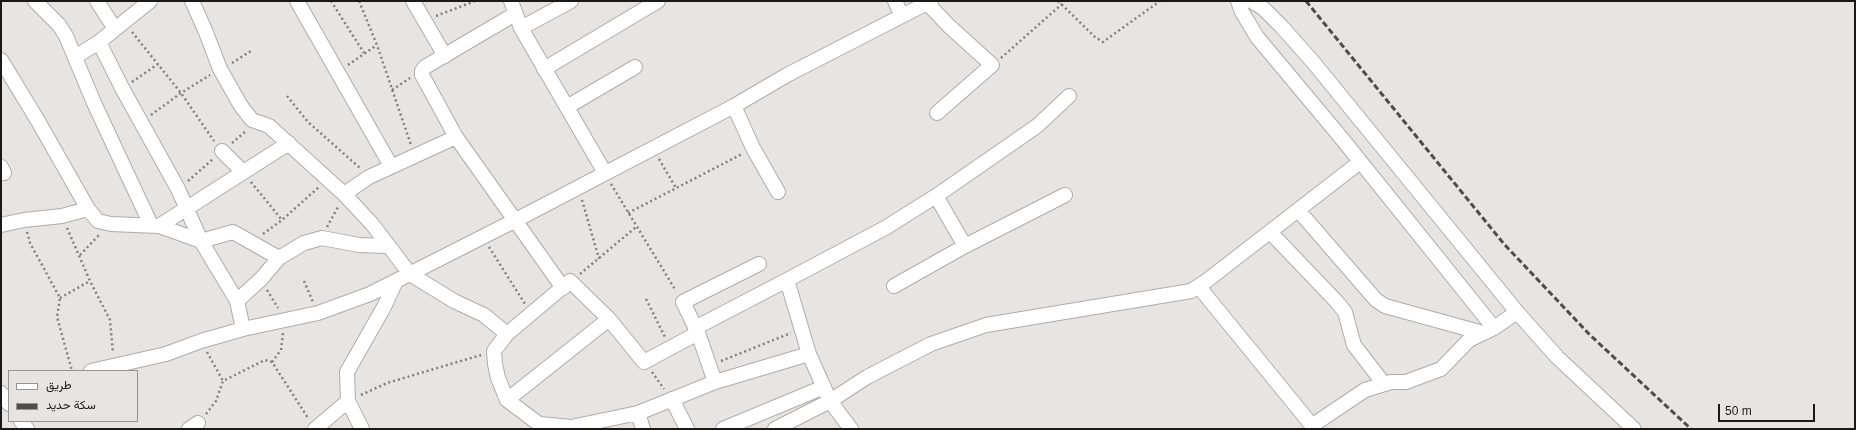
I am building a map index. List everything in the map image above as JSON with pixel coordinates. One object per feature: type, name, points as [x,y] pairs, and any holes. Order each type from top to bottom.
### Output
[{"type":"street","points":[[36,1],[59,25],[66,36],[94,104],[155,226]]},
{"type":"street","points":[[97,1],[119,26]]},
{"type":"street","points":[[75,56],[99,42],[150,1]]},
{"type":"street","points":[[192,1],[220,69],[240,106],[256,123],[265,124],[328,178],[372,224],[387,246],[410,274],[454,301],[484,314],[507,334]]},
{"type":"street","points":[[297,1],[391,166]]},
{"type":"street","points":[[413,1],[445,56]]},
{"type":"street","points":[[521,28],[571,1]]},
{"type":"street","points":[[544,69],[658,1]]},
{"type":"street","points":[[895,1],[902,16]]},
{"type":"street","points":[[1238,1],[1242,12],[1257,37],[1360,162],[1488,331]]},
{"type":"street","points":[[1252,1],[1262,8],[1313,62],[1517,312],[1557,357],[1634,429]]},
{"type":"street","points":[[96,370],[166,354],[201,341],[243,330],[318,313],[370,294],[653,149],[734,106],[787,75],[929,2],[949,26],[992,65],[937,113]]},
{"type":"street","points":[[605,173],[521,28],[513,7],[445,56],[425,67],[422,71],[422,75],[456,137],[516,220],[567,284],[609,319],[644,362],[787,280],[885,228],[936,196],[1037,126],[1069,96]]},
{"type":"street","points":[[99,42],[122,88],[178,189],[201,241],[237,301],[243,330]]},
{"type":"street","points":[[1,60],[88,209],[98,222],[155,226],[201,241],[229,232],[237,233],[279,258]]},
{"type":"street","points":[[568,107],[635,68]]},
{"type":"street","points":[[734,106],[754,148],[778,192]]},
{"type":"street","points":[[344,194],[369,177],[456,137]]},
{"type":"street","points":[[155,226],[289,143]]},
{"type":"street","points":[[222,151],[243,172]]},
{"type":"street","points":[[775,429],[830,401],[867,377],[931,344],[986,325],[1121,301],[1180,294],[1199,287],[1360,162]]},
{"type":"street","points":[[894,286],[965,246],[1065,195]]},
{"type":"street","points":[[936,196],[965,246]]},
{"type":"street","points":[[1,225],[24,220],[62,216],[88,209]]},
{"type":"street","points":[[1298,210],[1376,300],[1385,306],[1488,331]]},
{"type":"street","points":[[1270,232],[1345,312],[1354,345],[1384,384]]},
{"type":"street","points":[[237,301],[261,279],[279,258],[304,243],[322,238],[359,245],[387,246]]},
{"type":"street","points":[[715,382],[697,331],[683,302],[759,264]]},
{"type":"street","points":[[787,280],[800,329],[809,354],[830,401],[851,429]]},
{"type":"street","points":[[362,429],[348,401],[347,372],[384,307],[396,281]]},
{"type":"street","points":[[567,284],[507,334],[494,351],[498,378],[507,400],[536,426],[571,427],[638,413],[715,382],[809,354]]},
{"type":"street","points":[[1199,287],[1313,425],[1318,423],[1340,405],[1364,390],[1391,382],[1406,382],[1441,370],[1469,340],[1488,331],[1517,312]]},
{"type":"street","points":[[507,400],[609,319]]},
{"type":"street","points":[[723,429],[824,387]]},
{"type":"street","points":[[1,393],[8,403]]},
{"type":"street","points":[[672,399],[687,429]]},
{"type":"street","points":[[315,429],[348,401]]},
{"type":"street","points":[[638,413],[643,429]]},
{"type":"path","points":[[330,1],[364,53]]},
{"type":"path","points":[[359,1],[377,45],[415,157]]},
{"type":"path","points":[[425,21],[475,1]]},
{"type":"path","points":[[1058,1],[1095,37],[1104,42],[1160,1]]},
{"type":"path","points":[[992,65],[1062,4]]},
{"type":"path","points":[[119,26],[158,64],[181,93],[222,151]]},
{"type":"path","points":[[337,72],[377,45]]},
{"type":"path","points":[[142,123],[181,93],[250,51]]},
{"type":"path","points":[[122,88],[158,64]]},
{"type":"path","points":[[392,90],[422,71]]},
{"type":"path","points":[[287,96],[308,122],[369,177]]},
{"type":"path","points":[[178,189],[256,123]]},
{"type":"path","points":[[628,213],[754,148]]},
{"type":"path","points":[[653,149],[676,188]]},
{"type":"path","points":[[243,172],[282,220]]},
{"type":"path","points":[[605,173],[636,227],[683,302]]},
{"type":"path","points":[[250,242],[282,220],[328,178]]},
{"type":"path","points":[[578,187],[599,259]]},
{"type":"path","points":[[322,238],[344,194]]},
{"type":"path","points":[[62,216],[90,281],[110,320],[114,366]]},
{"type":"path","points":[[24,220],[30,243],[60,298],[57,316],[72,370]]},
{"type":"path","points":[[80,255],[111,224]]},
{"type":"path","points":[[567,284],[636,227]]},
{"type":"path","points":[[482,237],[531,314]]},
{"type":"path","points":[[261,279],[285,321],[281,350],[272,362]]},
{"type":"path","points":[[60,298],[90,281]]},
{"type":"path","points":[[304,281],[318,313]]},
{"type":"path","points":[[646,299],[670,348]]},
{"type":"path","points":[[709,365],[800,329]]},
{"type":"path","points":[[201,341],[223,381]]},
{"type":"path","points":[[348,401],[387,383],[494,351]]},
{"type":"path","points":[[194,426],[216,401],[223,381],[265,360],[272,362],[315,429]]},
{"type":"path","points":[[644,362],[672,399]]},
{"type":"railway","points":[[1306,1],[1504,244],[1590,335],[1691,429]]}]
